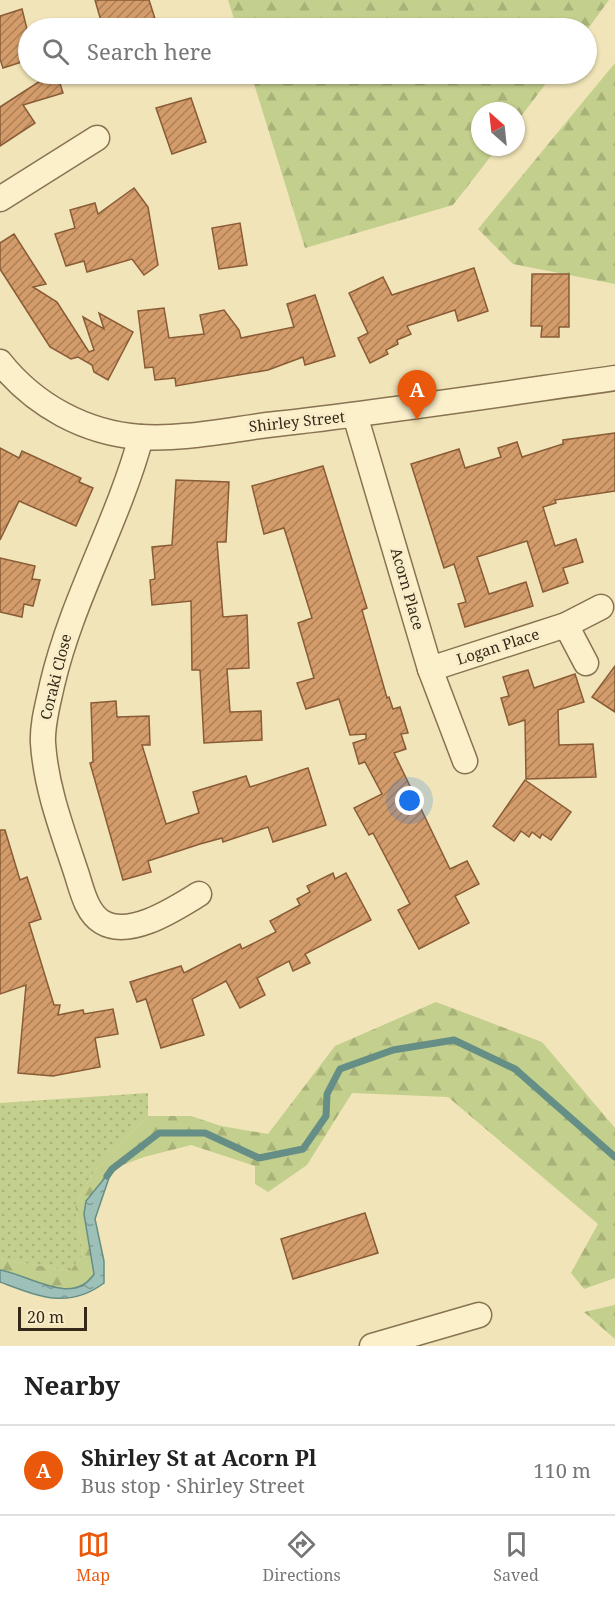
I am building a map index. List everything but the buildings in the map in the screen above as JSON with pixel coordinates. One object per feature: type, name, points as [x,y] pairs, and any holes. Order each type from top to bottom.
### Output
[{"type":"street","points":[[0,198],[97,138]]},
{"type":"street","name":"Shirley Street","points":[[0,362],[17,383],[59,413],[91,426],[141,437],[355,415],[615,378]]},
{"type":"street","name":"Acorn Place","points":[[355,415],[430,669],[465,761]]},
{"type":"street","name":"Coraki Close","points":[[141,437],[132,469],[62,645],[43,728],[43,743],[50,793],[81,889],[95,916],[103,923],[113,926],[138,925],[165,915],[199,894]]},
{"type":"street","name":"Logan Place","points":[[430,669],[566,625],[601,607]]},
{"type":"street","points":[[566,625],[586,663]]},
{"type":"street","points":[[372,1346],[436,1338],[479,1315]]},
{"type":"green space","points":[[228,0],[609,0],[596,18],[234,18]]},
{"type":"green space","points":[[615,63],[615,284],[513,264],[478,229]]},
{"type":"green space","points":[[254,84],[545,84],[525,111],[525,102],[471,102],[471,156],[491,156],[453,205],[305,248]]},
{"type":"green space","points":[[436,1002],[542,1042],[615,1128],[615,1278],[584,1289],[571,1273],[598,1224],[448,1097],[352,1093],[307,1165],[268,1192],[255,1184],[255,1166],[191,1145],[144,1157],[112,1169],[86,1201],[84,1214],[94,1274],[85,1284],[63,1289],[0,1270],[0,1259],[70,1271],[83,1254],[75,1205],[95,1170],[148,1116],[191,1116],[221,1126],[268,1134],[335,1046]]},
{"type":"green space","points":[[148,1093],[148,1116],[95,1170],[75,1205],[83,1254],[70,1271],[0,1259],[0,1103]]},
{"type":"green space","points":[[615,1305],[615,1339],[584,1312]]},
{"type":"water","points":[[112,1169],[95,1219],[104,1261],[104,1283],[78,1296],[53,1298],[40,1296],[0,1282],[0,1270],[63,1289],[85,1284],[94,1274],[84,1214],[86,1201]]},
{"type":"waterway","points":[[107,1176],[112,1169],[159,1133],[205,1133],[259,1158],[303,1149],[326,1116],[327,1094],[340,1069],[393,1050],[454,1040],[515,1069],[615,1157]]},
{"type":"place","name":"Shirley St at Acorn Pl","points":[[417,420]]}]
